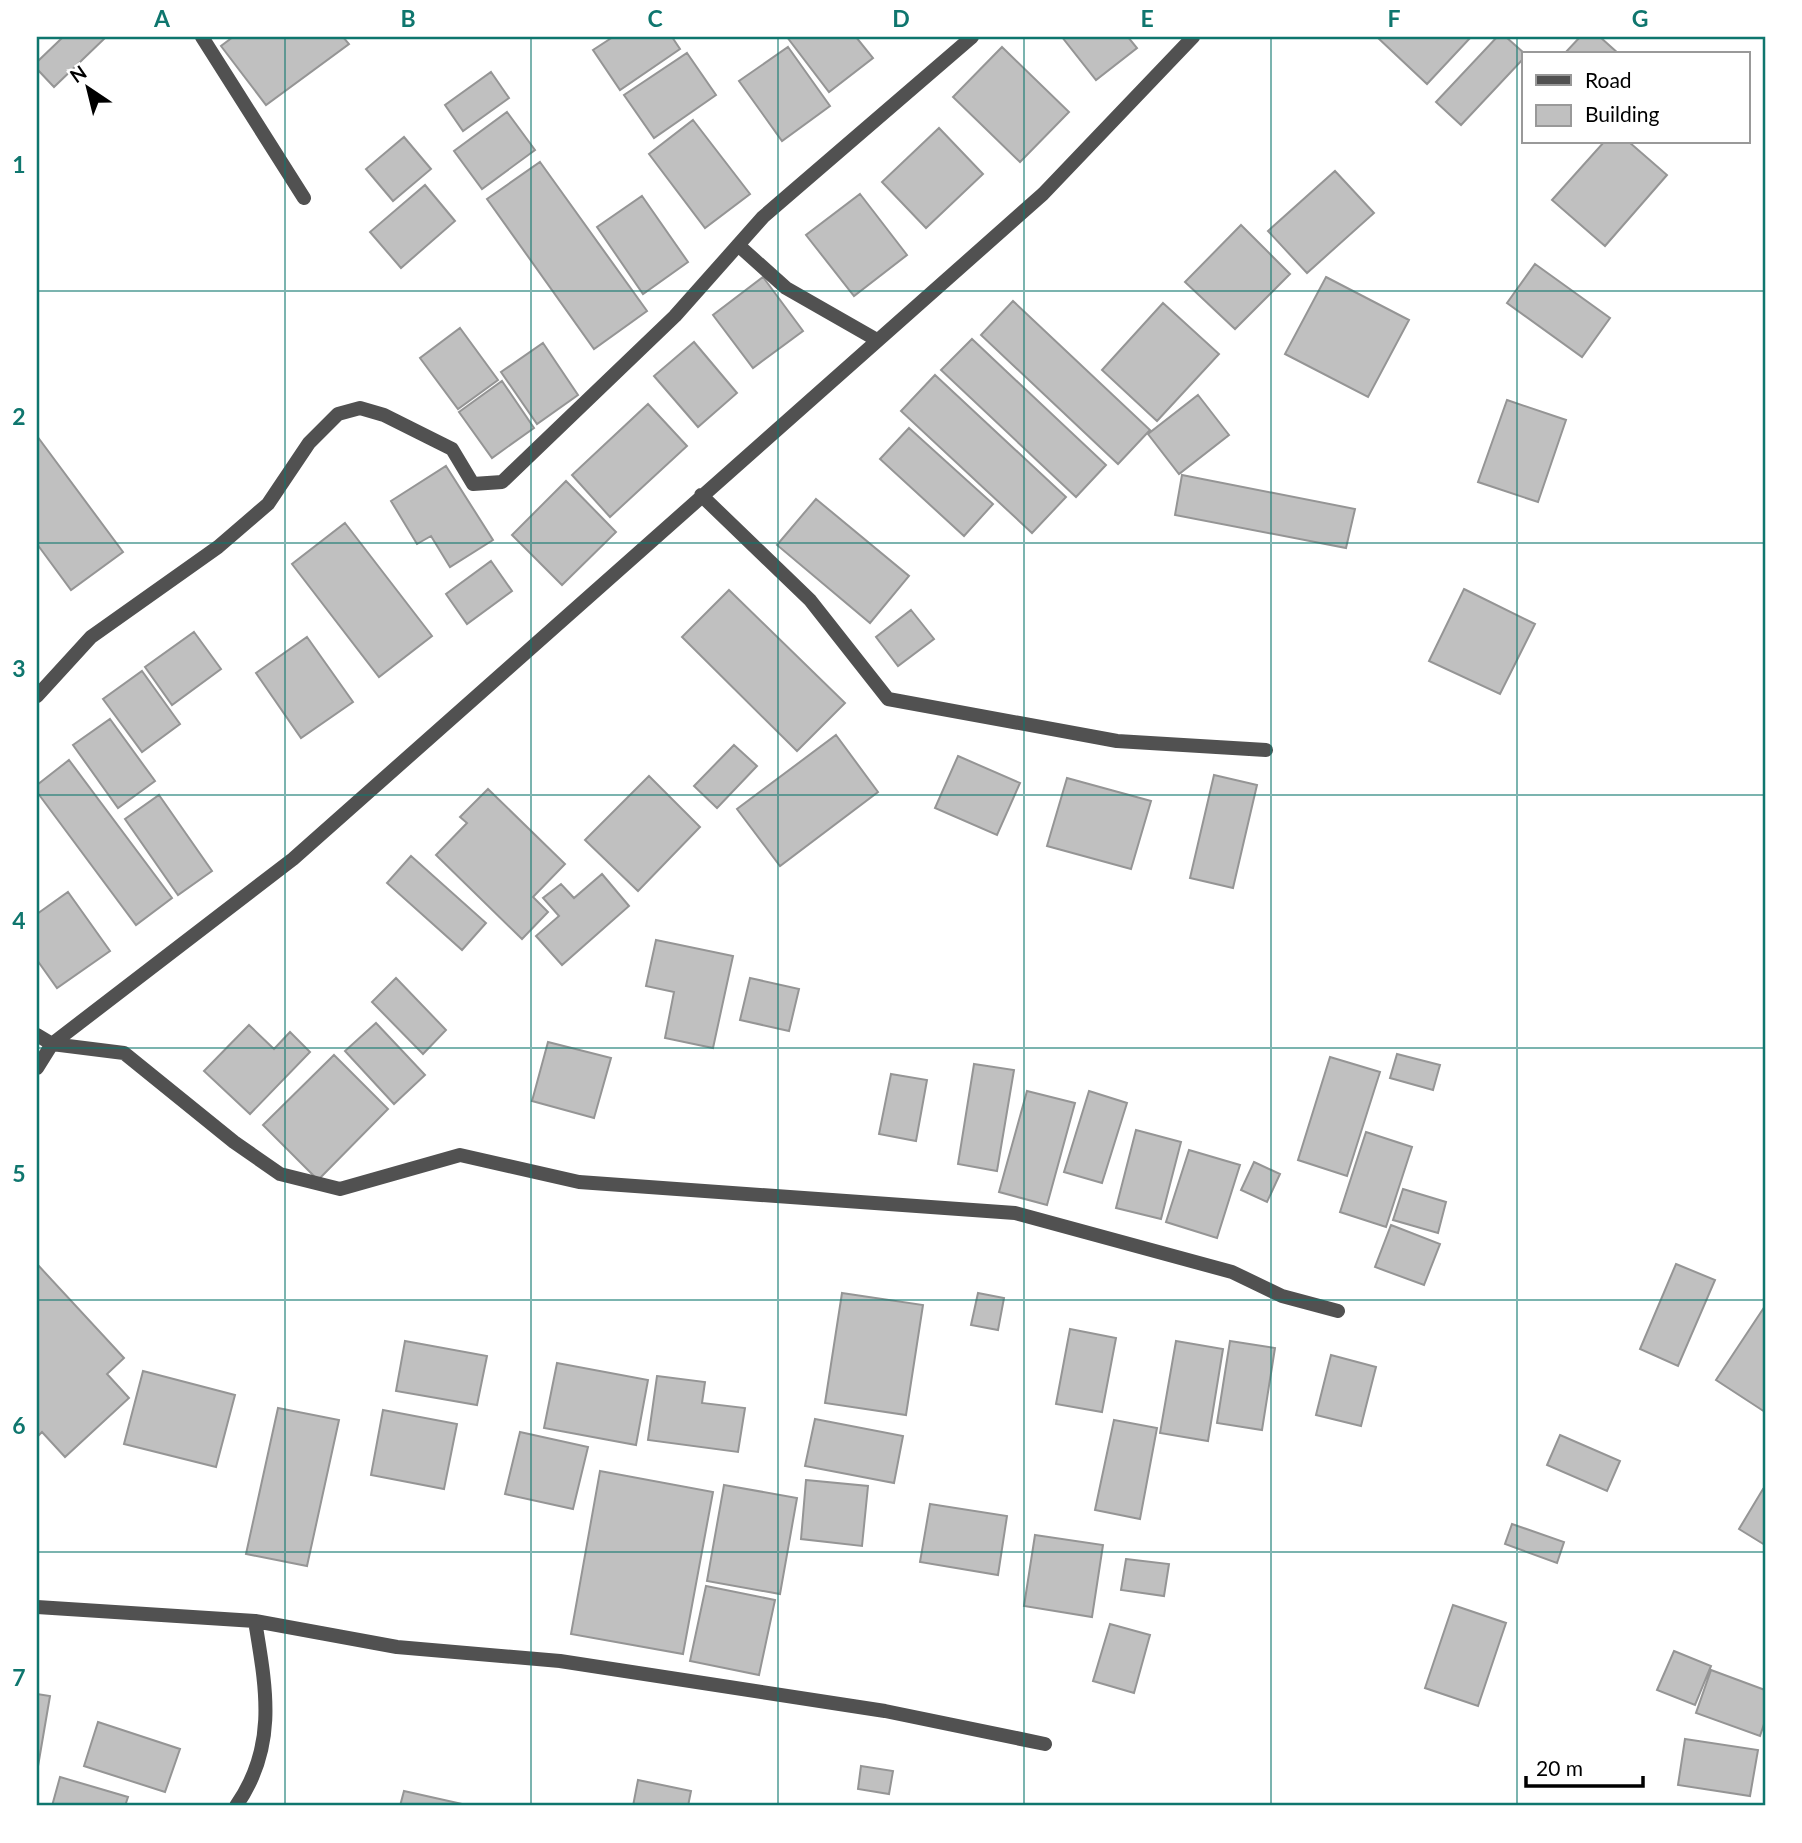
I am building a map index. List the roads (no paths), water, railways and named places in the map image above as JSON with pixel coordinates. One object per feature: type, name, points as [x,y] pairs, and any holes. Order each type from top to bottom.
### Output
[{"type":"street","points":[[202,37],[304,198]]},
{"type":"street","points":[[37,696],[91,637],[218,547],[268,504],[309,443],[338,414],[360,408],[384,415],[452,449],[473,484],[502,482],[675,316],[763,218],[972,37]]},
{"type":"street","points":[[37,1068],[52,1044],[293,859],[1043,194],[1193,37]]},
{"type":"street","points":[[737,245],[786,288],[877,340]]},
{"type":"street","points":[[701,495],[810,600],[888,699],[1117,741],[1266,750]]},
{"type":"street","points":[[37,1035],[52,1044],[124,1053],[234,1142],[280,1174],[340,1189],[460,1155],[579,1182],[1015,1213],[1233,1272],[1282,1297],[1338,1311]]},
{"type":"street","points":[[37,1607],[255,1621],[397,1647],[560,1661],[872,1709],[1045,1744]]},
{"type":"street","points":[[236,1806],[259,1760],[267,1721],[267,1696],[255,1621]]}]
